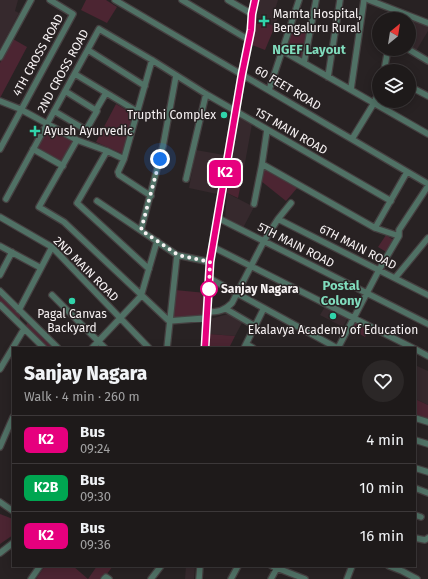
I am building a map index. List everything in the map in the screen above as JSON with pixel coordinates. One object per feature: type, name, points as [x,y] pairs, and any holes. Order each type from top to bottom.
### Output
[{"type":"street","points":[[0,57],[31,0]]},
{"type":"street","name":"4TH CROSS ROAD","points":[[0,149],[2,140],[73,14],[50,0]]},
{"type":"street","name":"60 FEET ROAD","points":[[115,0],[428,185]]},
{"type":"street","points":[[182,0],[249,40]]},
{"type":"street","points":[[228,0],[252,14]]},
{"type":"street","points":[[205,347],[210,262],[255,0]]},
{"type":"street","points":[[269,90],[299,0]]},
{"type":"street","points":[[304,63],[316,0]]},
{"type":"street","points":[[328,77],[340,0]]},
{"type":"street","points":[[351,90],[364,0]]},
{"type":"street","points":[[369,0],[428,23]]},
{"type":"street","name":"2ND CROSS ROAD","points":[[6,199],[99,29]]},
{"type":"street","name":"1ST MAIN ROAD","points":[[99,29],[236,112],[391,201]]},
{"type":"street","points":[[88,50],[145,86]]},
{"type":"street","points":[[283,51],[372,102]]},
{"type":"street","points":[[416,54],[428,61]]},
{"type":"street","points":[[151,196],[119,175],[118,172],[124,159],[152,60]]},
{"type":"street","points":[[75,74],[138,112]]},
{"type":"street","points":[[141,230],[163,146],[176,76]]},
{"type":"street","points":[[416,90],[428,96]]},
{"type":"street","points":[[65,91],[96,110]]},
{"type":"street","points":[[54,111],[86,130],[106,93]]},
{"type":"street","points":[[186,179],[206,94]]},
{"type":"street","points":[[0,102],[20,109],[77,140],[124,159]]},
{"type":"street","points":[[352,139],[372,106]]},
{"type":"street","points":[[383,108],[428,134]]},
{"type":"street","points":[[254,204],[268,130]]},
{"type":"street","points":[[77,140],[39,207],[64,222],[169,321]]},
{"type":"street","points":[[33,149],[63,166]]},
{"type":"street","points":[[107,151],[77,203],[149,269]]},
{"type":"street","points":[[262,164],[375,228],[399,236]]},
{"type":"street","points":[[375,228],[407,172]]},
{"type":"street","points":[[338,347],[366,293],[399,236],[400,230],[428,185]]},
{"type":"street","points":[[98,201],[178,255],[210,262]]},
{"type":"street","points":[[169,321],[207,315],[226,309],[232,302],[264,241],[278,219],[291,203]]},
{"type":"street","name":"2ND MAIN ROAD","points":[[0,217],[52,247],[148,347]]},
{"type":"street","name":"5TH MAIN ROAD","points":[[218,218],[428,324]]},
{"type":"street","name":"6TH MAIN ROAD","points":[[278,219],[428,295]]},
{"type":"street","points":[[395,278],[428,239]]},
{"type":"street","points":[[93,347],[141,296],[157,241]]},
{"type":"street","points":[[0,246],[41,268]]},
{"type":"street","points":[[19,310],[52,247]]},
{"type":"street","points":[[213,247],[412,347]]},
{"type":"street","points":[[0,275],[12,252]]},
{"type":"street","points":[[167,347],[178,255]]},
{"type":"street","points":[[209,278],[335,347]]},
{"type":"street","points":[[0,291],[57,347]]},
{"type":"street","points":[[52,295],[104,347]]},
{"type":"street","points":[[1,308],[43,347]]},
{"type":"street","points":[[245,346],[264,308]]},
{"type":"street","points":[[226,309],[255,326]]},
{"type":"street","points":[[13,347],[24,329]]},
{"type":"street","points":[[0,369],[12,349]]},
{"type":"street","points":[[416,349],[428,356]]},
{"type":"street","points":[[416,418],[428,422]]},
{"type":"street","points":[[0,447],[3,434],[12,419]]},
{"type":"street","points":[[416,440],[428,444]]},
{"type":"street","points":[[416,468],[428,472]]},
{"type":"street","points":[[416,488],[428,492]]},
{"type":"street","points":[[0,502],[12,509]]},
{"type":"street","points":[[416,515],[421,517]]},
{"type":"street","points":[[416,538],[426,539]]},
{"type":"street","points":[[0,552],[12,544]]},
{"type":"street","points":[[31,579],[39,567]]},
{"type":"street","points":[[151,579],[160,567]]},
{"type":"street","points":[[199,579],[200,567]]},
{"type":"street","points":[[231,579],[237,567]]},
{"type":"street","points":[[271,579],[274,567],[302,578]]},
{"type":"street","points":[[347,579],[352,567]]},
{"type":"street","points":[[392,567],[417,579]]},
{"type":"shaded area","points":[[0,0],[18,0],[15,11],[19,13],[0,49]]},
{"type":"shaded area","points":[[86,0],[106,0],[117,7],[107,23],[81,10]]},
{"type":"shaded area","points":[[259,0],[278,0],[273,16],[278,17],[275,26],[256,20]]},
{"type":"shaded area","points":[[256,20],[275,26],[265,50],[252,45]]},
{"type":"shaded area","points":[[416,21],[428,26],[428,31],[416,51]]},
{"type":"shaded area","points":[[293,24],[310,29],[303,60],[286,51]]},
{"type":"shaded area","points":[[13,39],[27,47],[0,98],[0,63]]},
{"type":"shaded area","points":[[116,104],[135,115],[123,154],[96,142]]},
{"type":"shaded area","points":[[239,116],[252,124],[243,174],[231,169]]},
{"type":"shaded area","points":[[47,126],[75,141],[62,164],[35,148]]},
{"type":"shaded area","points":[[196,150],[224,155],[217,194],[189,188]]},
{"type":"shaded area","points":[[264,168],[298,187],[286,201],[261,181]]},
{"type":"shaded area","points":[[231,169],[243,174],[238,198],[227,193]]},
{"type":"shaded area","points":[[227,193],[254,207],[243,228],[225,219]]},
{"type":"shaded area","points":[[386,235],[395,241],[388,253],[378,247]]},
{"type":"shaded area","points":[[175,290],[206,293],[203,316],[171,318]]},
{"type":"shaded area","points":[[0,294],[20,314],[20,322],[0,304]]},
{"type":"shaded area","points":[[326,305],[348,317],[343,327],[320,315]]},
{"type":"shaded area","points":[[228,314],[242,323],[235,336],[209,334],[210,319]]},
{"type":"shaded area","points":[[356,319],[370,327],[365,337],[351,329]]},
{"type":"shaded area","points":[[28,321],[55,347],[46,347],[25,328]]},
{"type":"shaded area","points":[[209,334],[235,336],[230,347],[208,347]]},
{"type":"shaded area","points":[[416,365],[428,371],[428,405],[416,399]]},
{"type":"shaded area","points":[[416,399],[428,405],[428,420],[416,416]]},
{"type":"shaded area","points":[[0,514],[12,519],[12,536],[0,544]]},
{"type":"shaded area","points":[[44,567],[74,567],[88,579],[36,579]]},
{"type":"shaded area","points":[[96,567],[112,567],[103,579],[88,579]]},
{"type":"shaded area","points":[[186,567],[195,567],[194,579],[185,579]]},
{"type":"bus line","name":"K2","points":[[205,347],[210,262],[255,0]]},
{"type":"place","name":"Mamta Hospital, Bengaluru Rural","points":[[264,21]]},
{"type":"place","name":"Trupthi Complex","points":[[224,115]]},
{"type":"place","name":"Ayush Ayurvedic","points":[[35,131]]},
{"type":"place","name":"Sanjay Nagara","points":[[209,289]]},
{"type":"place","name":"Pagal Canvas Backyard","points":[[72,301]]},
{"type":"place","name":"Ekalavya Academy of Education","points":[[333,316]]},
{"type":"district","name":"NGEF Layout","points":[[309,49]]},
{"type":"district","name":"Postal Colony","points":[[341,292]]},
{"type":"route","points":[[160,159],[141,230],[178,255],[210,262],[209,289]]}]
